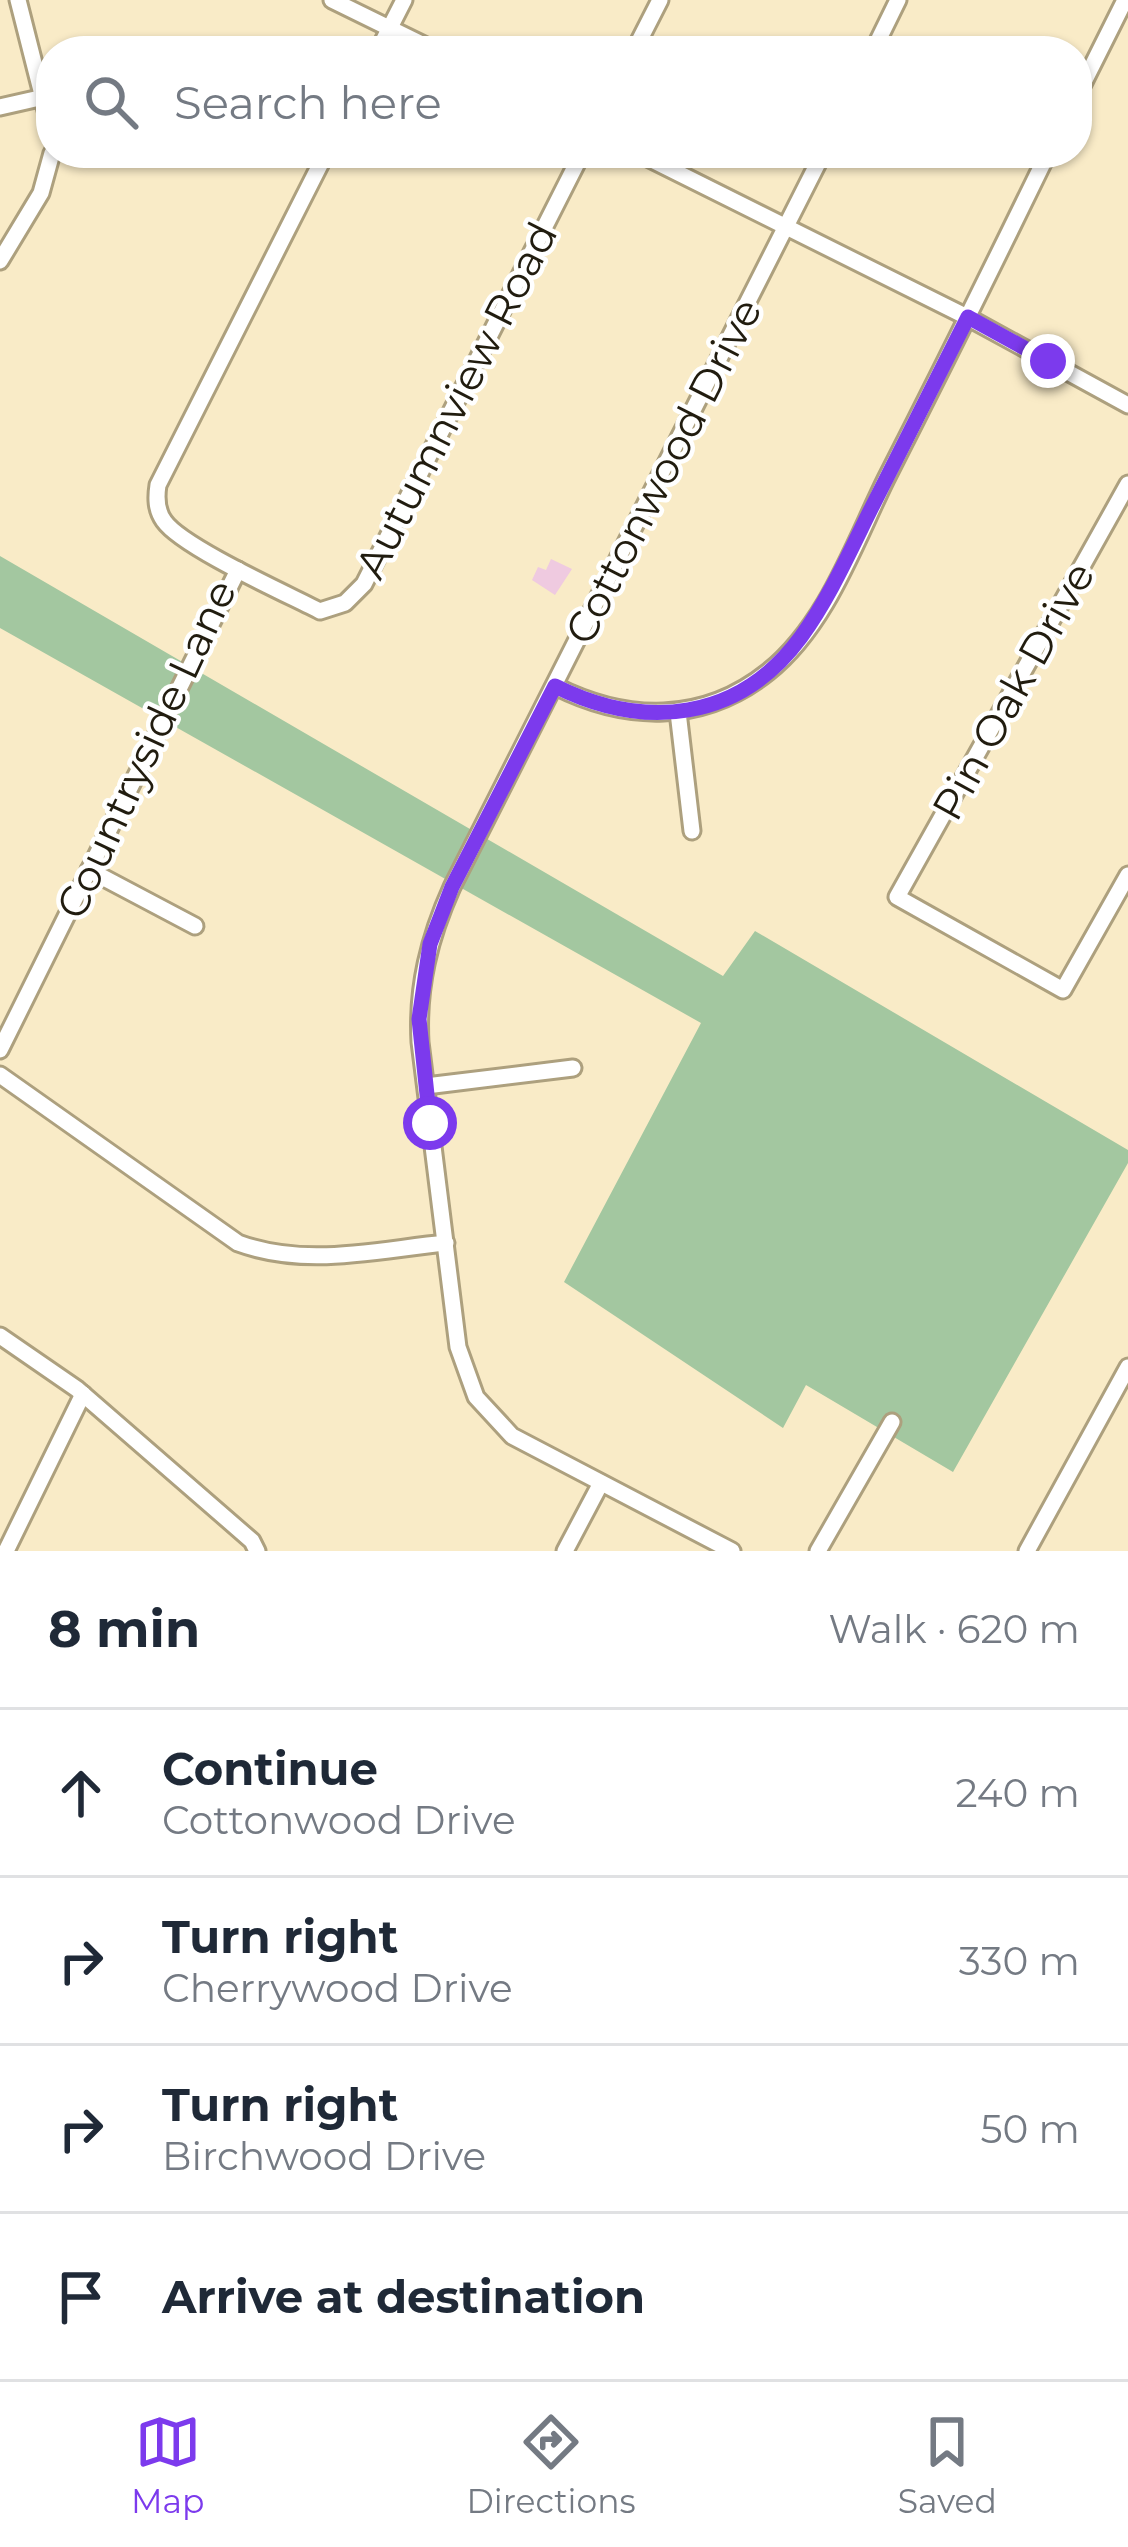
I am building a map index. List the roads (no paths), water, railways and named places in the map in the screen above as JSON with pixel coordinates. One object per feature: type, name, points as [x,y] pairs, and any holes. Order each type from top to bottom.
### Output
[{"type":"street","points":[[18,0],[36,67]]},
{"type":"street","points":[[332,0],[407,36]]},
{"type":"street","points":[[386,36],[404,0]]},
{"type":"street","points":[[642,36],[660,0]]},
{"type":"street","points":[[880,36],[898,0]]},
{"type":"street","points":[[1092,66],[1125,0]]},
{"type":"street","points":[[0,106],[36,99]]},
{"type":"street","points":[[0,261],[41,193],[48,168]]},
{"type":"street","name":"Countryside Lane","points":[[0,1050],[238,570],[169,527],[158,508],[158,485],[318,168]]},
{"type":"street","name":"Autumnview Road","points":[[238,570],[320,611],[356,595],[575,168]]},
{"type":"street","points":[[668,168],[968,317],[1128,405]]},
{"type":"street","name":"Cottonwood Drive","points":[[732,1551],[512,1436],[476,1396],[458,1347],[419,1019],[430,944],[452,887],[816,168]]},
{"type":"street","points":[[555,686],[609,709],[678,712],[746,688],[779,662],[829,592],[1041,168]]},
{"type":"street","name":"Pin Oak Drive","points":[[1128,484],[897,897],[1063,990],[1128,874]]},
{"type":"street","points":[[678,712],[692,831]]},
{"type":"street","points":[[89,870],[194,926]]},
{"type":"street","points":[[426,1086],[573,1068]]},
{"type":"street","points":[[0,1075],[238,1243],[310,1258],[446,1243]]},
{"type":"street","points":[[0,1336],[83,1394],[252,1540],[257,1551]]},
{"type":"street","points":[[1028,1551],[1128,1367]]},
{"type":"street","points":[[6,1551],[83,1394]]},
{"type":"street","points":[[818,1551],[892,1422]]},
{"type":"street","points":[[565,1551],[602,1483]]}]
